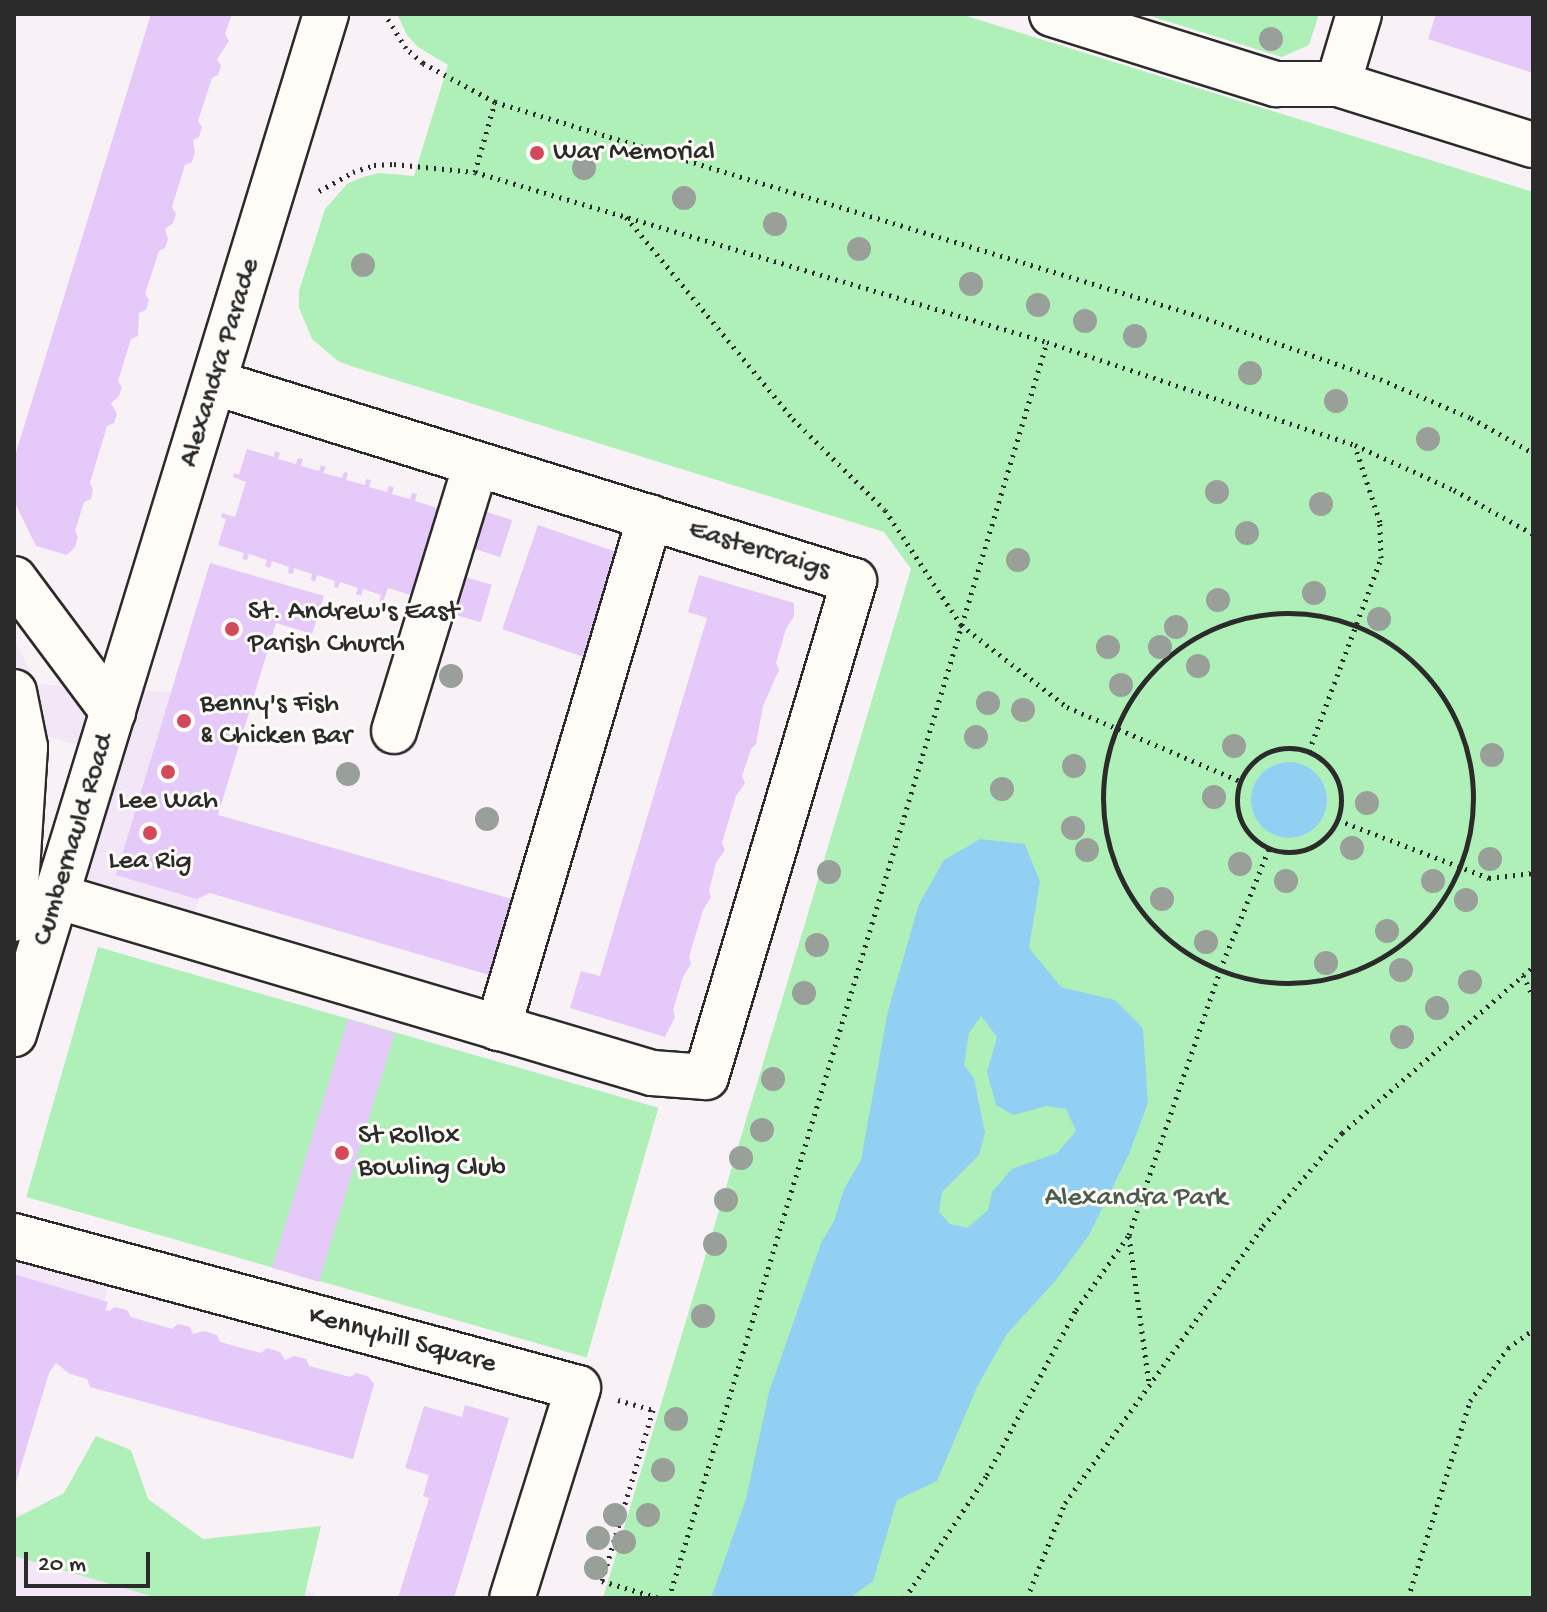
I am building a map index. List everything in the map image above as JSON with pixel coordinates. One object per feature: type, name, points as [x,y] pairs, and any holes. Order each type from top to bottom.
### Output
[{"type":"street","name":"Alexandra Parade","points":[[113,712],[216,383],[326,14]]},
{"type":"street","points":[[1052,14],[1276,84],[1338,84],[1533,145]]},
{"type":"street","points":[[1338,84],[1359,14]]},
{"type":"street","name":"Eastercraigs","points":[[216,383],[854,581],[706,1077],[652,1073],[498,1028]]},
{"type":"street","points":[[394,731],[476,464]]},
{"type":"street","points":[[59,897],[498,1028],[650,517]]},
{"type":"street","name":"Cumbernauld Road","points":[[14,579],[113,712],[59,897],[14,1034]]},
{"type":"street","name":"Cumbernauld Road","points":[[14,693],[25,747],[14,919]]},
{"type":"street","name":"Kennyhill Square","points":[[14,1236],[578,1388]]},
{"type":"street","points":[[512,1598],[578,1388]]},
{"type":"path","points":[[385,14],[406,48],[423,63],[495,102],[1199,316],[1380,379],[1471,418],[1533,453]]},
{"type":"path","points":[[475,172],[495,102]]},
{"type":"path","points":[[319,191],[353,172],[374,165],[475,172],[1047,342],[1355,445],[1454,490],[1533,534]]},
{"type":"path","points":[[625,216],[793,419],[885,510],[961,625],[1023,676],[1067,707],[1240,781]]},
{"type":"path","points":[[669,1598],[1047,342]]},
{"type":"path","points":[[1309,752],[1381,558],[1380,522],[1355,445]]},
{"type":"path","points":[[1286,613],[1334,619],[1358,626],[1379,637],[1418,666],[1448,705],[1458,727],[1467,750],[1473,798],[1472,822],[1459,869],[1429,918],[1397,947],[1360,969],[1333,978],[1276,983],[1220,970],[1170,941],[1132,898],[1118,872],[1104,815],[1107,758],[1116,729],[1140,687],[1156,669],[1174,652],[1216,628],[1262,615],[1286,613]]},
{"type":"path","points":[[1288,748],[1309,752],[1326,763],[1338,780],[1341,800],[1338,820],[1326,837],[1309,849],[1289,853],[1269,849],[1252,838],[1241,821],[1236,801],[1240,781],[1251,763],[1269,752],[1288,748]]},
{"type":"path","points":[[1338,820],[1489,878],[1533,873]]},
{"type":"path","points":[[905,1598],[987,1475],[1076,1310],[1129,1235],[1220,970],[1269,849]]},
{"type":"path","points":[[1027,1598],[1065,1503],[1263,1226],[1342,1133],[1533,967]]},
{"type":"path","points":[[1523,975],[1533,996]]},
{"type":"path","points":[[1129,1235],[1149,1383]]},
{"type":"path","points":[[1408,1598],[1470,1401],[1508,1348],[1533,1330]]},
{"type":"path","points":[[578,1388],[653,1410],[602,1581],[659,1598]]},
{"type":"shaded area","points":[[14,638],[36,684],[216,695],[213,857],[187,937],[54,896],[97,751],[14,726]]},
{"type":"shaded area","points":[[14,1236],[113,1264],[96,1339],[14,1351]]},
{"type":"shaded area","points":[[14,1512],[315,1593],[313,1598],[14,1598]]},
{"type":"green space","name":"Alexandra Park","points":[[397,14],[960,14],[1533,192],[1533,1598],[603,1598],[911,569],[884,532],[354,367],[338,361],[312,339],[299,308],[299,291],[325,209],[347,184],[363,177],[379,173],[414,176],[448,65],[418,47],[407,35]]},
{"type":"green space","points":[[1144,14],[1319,14],[1309,45],[1282,57]]},
{"type":"green space","name":"St Rollox Bowling Club","points":[[98,947],[658,1108],[587,1358],[26,1197]]},
{"type":"green space","points":[[96,1436],[131,1450],[148,1499],[203,1539],[321,1526],[304,1598],[158,1598],[14,1556],[14,1519],[64,1493]]},
{"type":"water","points":[[1297,762],[1310,768],[1321,779],[1327,800],[1325,815],[1310,832],[1297,838],[1281,838],[1268,832],[1253,815],[1251,792],[1257,779],[1274,764]]},
{"type":"water","points":[[980,839],[1025,844],[1040,882],[1029,948],[1061,987],[1115,1000],[1143,1028],[1148,1103],[1129,1154],[1089,1235],[1056,1280],[1007,1334],[977,1387],[937,1481],[897,1500],[873,1581],[850,1598],[711,1598],[746,1499],[769,1392],[821,1243],[834,1221],[844,1189],[861,1160],[888,1011],[919,904],[944,860]],"holes":[[[981,1016],[997,1037],[987,1072],[996,1105],[1013,1115],[1046,1106],[1066,1109],[1076,1131],[1057,1153],[1012,1169],[992,1192],[988,1210],[967,1228],[950,1224],[939,1212],[942,1192],[979,1155],[985,1133],[974,1078],[964,1065],[969,1033]]]},
{"type":"building","points":[[151,14],[232,14],[225,34],[229,41],[217,59],[221,66],[218,75],[212,78],[198,121],[202,127],[199,137],[193,140],[195,152],[192,162],[185,165],[172,207],[176,214],[173,223],[165,229],[168,239],[165,248],[159,251],[145,294],[149,300],[146,310],[139,313],[138,336],[131,339],[118,381],[122,387],[119,396],[111,403],[117,414],[114,423],[107,426],[90,483],[93,489],[91,499],[84,502],[75,531],[78,537],[75,547],[67,555],[36,546],[14,501],[14,459]]},
{"type":"building","points":[[1436,14],[1533,14],[1533,73],[1428,39]]},
{"type":"building","points":[[247,449],[274,457],[275,451],[280,453],[278,459],[296,464],[298,458],[303,459],[301,466],[319,471],[321,465],[326,467],[323,473],[342,478],[344,472],[348,473],[346,480],[365,485],[366,479],[371,480],[369,487],[387,492],[389,486],[394,487],[392,494],[410,499],[412,493],[417,494],[415,501],[447,511],[420,598],[388,588],[383,602],[379,601],[381,595],[363,589],[361,596],[356,594],[358,588],[340,582],[338,588],[334,587],[335,581],[317,575],[315,582],[311,580],[312,574],[294,568],[293,574],[288,573],[289,567],[272,561],[270,568],[265,566],[267,560],[249,554],[247,560],[242,559],[244,553],[218,545],[226,519],[221,517],[222,513],[235,517],[246,482],[233,477],[234,473],[239,475]]},
{"type":"building","points":[[478,509],[512,520],[500,557],[466,546]]},
{"type":"building","points":[[538,525],[623,554],[587,658],[502,629]]},
{"type":"building","points":[[210,563],[324,596],[312,634],[276,623],[218,815],[519,901],[496,977],[210,893],[197,899],[116,875]]},
{"type":"building","points":[[458,575],[492,585],[481,622],[447,612]]},
{"type":"building","points":[[699,575],[794,603],[794,616],[786,629],[776,663],[779,670],[763,706],[756,744],[751,749],[742,776],[745,783],[736,796],[722,843],[725,850],[716,863],[709,891],[711,897],[703,910],[689,957],[691,964],[683,977],[673,1010],[675,1017],[665,1037],[570,1008],[581,971],[600,976],[707,618],[688,612]]},
{"type":"building","points":[[348,1019],[395,1033],[319,1282],[272,1268]]},
{"type":"building","points":[[14,1274],[108,1302],[105,1310],[115,1307],[127,1310],[131,1317],[172,1329],[178,1324],[190,1327],[193,1334],[204,1331],[217,1335],[220,1342],[261,1353],[267,1348],[280,1352],[285,1360],[294,1356],[306,1359],[309,1366],[350,1377],[356,1373],[368,1376],[374,1384],[353,1459],[90,1387],[87,1379],[70,1374],[56,1363],[49,1373],[14,1489]]},
{"type":"building","points":[[465,1405],[509,1418],[454,1598],[398,1598],[429,1498],[423,1496],[429,1475],[405,1468],[424,1406],[462,1417]]},
{"type":"place","name":"War Memorial","points":[[537,153]]},
{"type":"place","name":"St. Andrew's East Parish Church","points":[[232,629]]},
{"type":"place","name":"Benny's Fish & Chicken Bar","points":[[184,721]]},
{"type":"place","name":"Lee Wah","points":[[168,772]]},
{"type":"place","name":"Lea Rig","points":[[150,833]]},
{"type":"place","name":"St Rollox Bowling Club","points":[[342,1153]]}]
